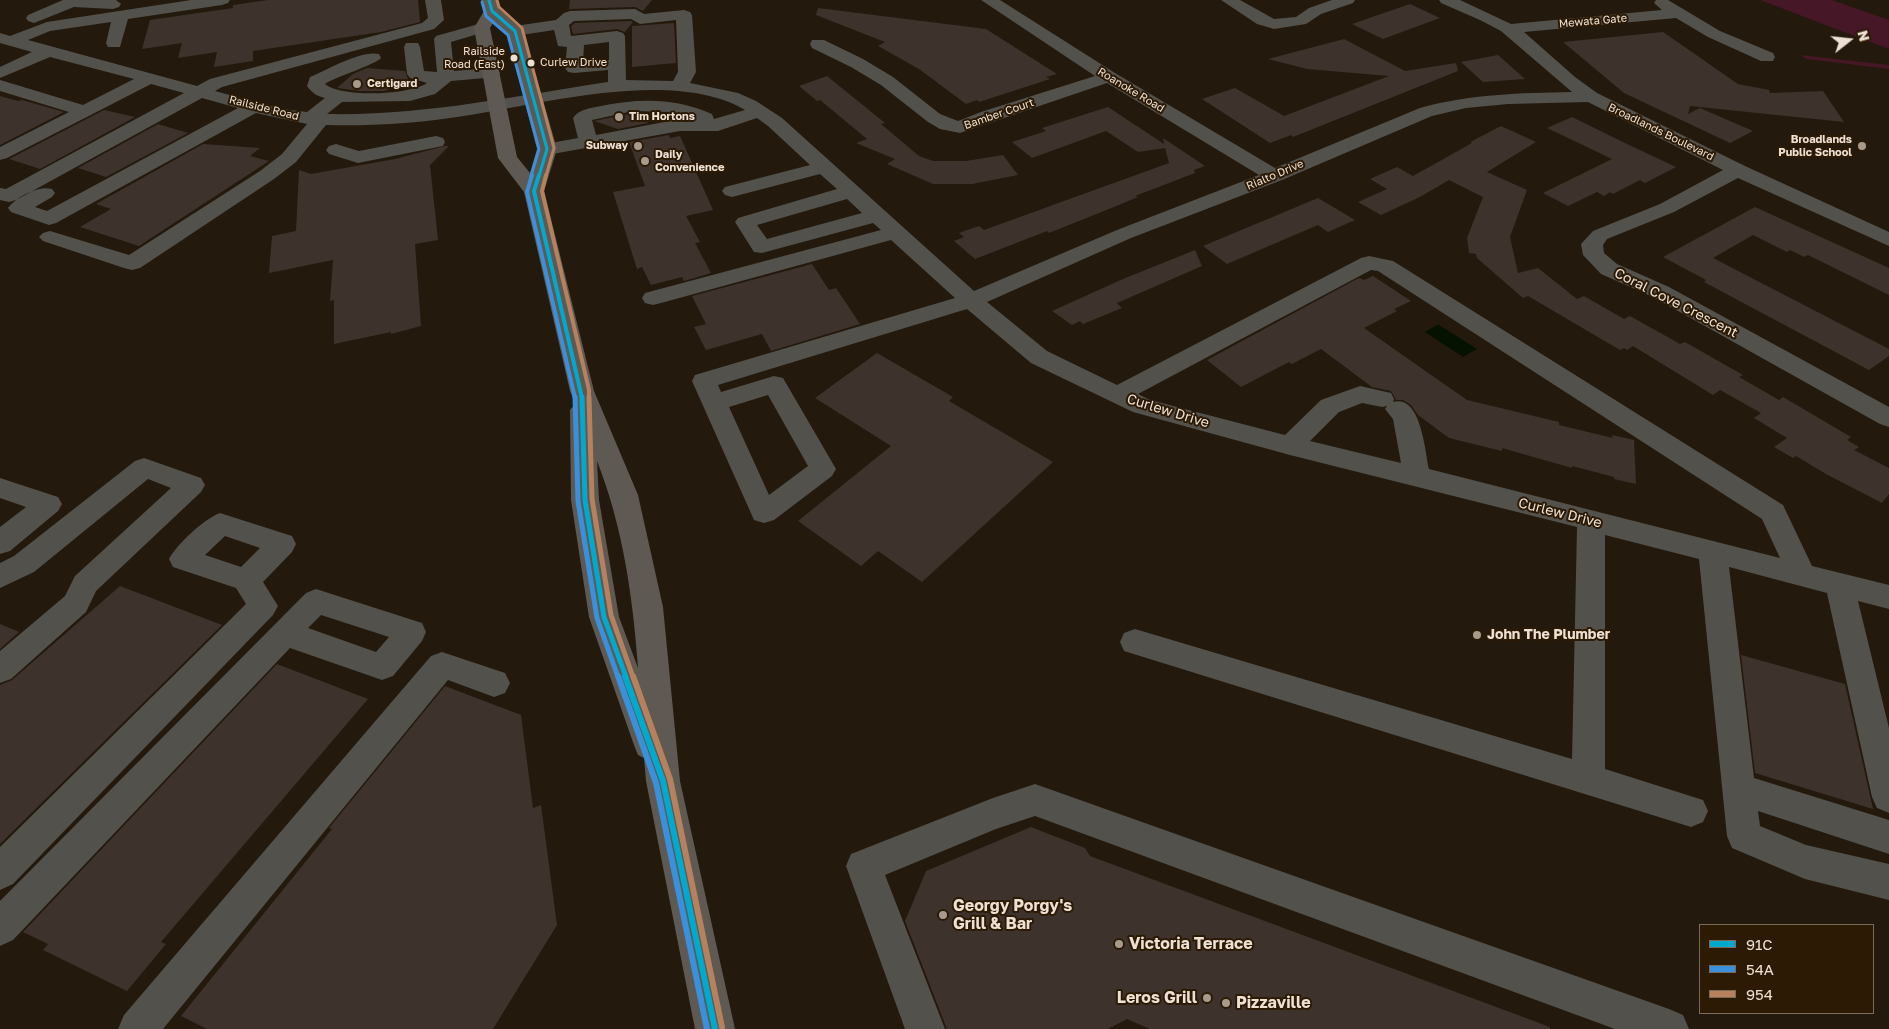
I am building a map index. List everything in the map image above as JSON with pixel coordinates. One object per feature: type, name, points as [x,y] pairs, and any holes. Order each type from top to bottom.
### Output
[{"type":"main road","points":[[534,191],[546,149],[515,30],[490,5],[482,28],[508,158],[534,191],[582,391],[624,495],[648,607],[663,782],[715,1029]]},
{"type":"main road","points":[[582,391],[585,500],[604,617],[663,782]]},
{"type":"street","points":[[4,37],[26,21],[75,1],[108,5],[146,0]]},
{"type":"street","points":[[4,37],[47,27],[122,14],[222,0]]},
{"type":"street","points":[[0,194],[9,196],[216,83],[236,76],[428,26],[436,20],[434,0]]},
{"type":"street","name":"Roanoke Road","points":[[989,0],[1109,77],[1275,176]]},
{"type":"street","points":[[1229,0],[1252,14],[1274,24],[1300,21],[1315,11],[1347,0]]},
{"type":"street","name":"Broadlands Boulevard","points":[[1447,0],[1508,29],[1543,57],[1575,87],[1591,97],[1738,170],[1889,240]]},
{"type":"street","points":[[1657,0],[1714,34],[1767,57]]},
{"type":"street","name":"Mewata Gate","points":[[1508,29],[1677,13]]},
{"type":"street","points":[[114,43],[122,14]]},
{"type":"street","points":[[515,30],[561,24],[570,16],[635,14],[640,19],[684,15],[687,72],[679,87]]},
{"type":"street","points":[[26,21],[47,27]]},
{"type":"street","points":[[561,24],[564,42],[617,36],[617,86]]},
{"type":"street","points":[[446,77],[429,90],[410,96],[338,97],[323,92],[316,86],[316,81],[359,62],[482,28]]},
{"type":"street","name":"Railside Road","points":[[4,37],[48,51],[200,92],[315,120],[400,119],[533,98]]},
{"type":"street","points":[[442,39],[446,77]]},
{"type":"street","points":[[576,40],[574,68],[617,64]]},
{"type":"street","name":"Bamber Court","points":[[818,44],[857,63],[887,81],[947,125],[960,127],[987,116],[1109,77]]},
{"type":"street","points":[[412,47],[416,74],[429,78],[491,72]]},
{"type":"street","points":[[0,73],[48,51]]},
{"type":"street","points":[[0,154],[150,78]]},
{"type":"street","name":"Curlew Drive","points":[[533,98],[617,86],[653,84],[714,94],[746,103],[775,122],[971,300],[1039,357],[1142,406],[1290,446],[1417,476],[1889,597]]},
{"type":"street","points":[[0,85],[85,111]]},
{"type":"street","points":[[400,119],[410,96]]},
{"type":"street","points":[[50,237],[132,263],[267,175],[289,158],[315,120],[338,97]]},
{"type":"street","name":"Rialto Drive","points":[[714,403],[704,381],[971,300],[1124,234],[1275,176],[1443,106],[1491,100],[1591,97]]},
{"type":"street","points":[[588,142],[582,118],[587,115],[642,104],[665,106],[694,112],[718,126]]},
{"type":"street","points":[[70,179],[18,208],[49,218],[255,106]]},
{"type":"street","points":[[546,149],[680,125],[718,126],[758,111]]},
{"type":"street","points":[[336,150],[358,157],[436,142]]},
{"type":"street","points":[[732,191],[824,167]]},
{"type":"street","name":"Coral Cove Crescent","points":[[1738,170],[1666,208],[1600,235],[1592,244],[1594,255],[1609,269],[1661,292],[1889,418]]},
{"type":"street","points":[[850,191],[745,222],[762,247],[877,215]]},
{"type":"street","points":[[654,298],[896,232]]},
{"type":"street","points":[[1117,395],[1358,268],[1369,263],[1385,266],[1773,512],[1801,573]]},
{"type":"street","points":[[774,384],[823,469],[764,513],[714,403],[774,384]]},
{"type":"street","points":[[1290,446],[1330,406],[1360,394],[1390,404],[1405,417],[1417,476]]},
{"type":"street","points":[[0,577],[24,564],[144,468],[192,485],[84,584],[76,604],[0,670]]},
{"type":"street","points":[[0,488],[48,504],[0,543]]},
{"type":"street","points":[[1588,779],[1591,521]]},
{"type":"street","points":[[1713,552],[1744,836],[1805,862],[1889,882]]},
{"type":"street","points":[[0,872],[263,606],[246,580]]},
{"type":"street","points":[[1839,583],[1889,797]]},
{"type":"street","points":[[0,928],[285,633]]},
{"type":"street","points":[[1135,642],[1691,811]]},
{"type":"street","points":[[138,1029],[442,665],[494,684]]},
{"type":"street","points":[[1739,789],[1889,836]]},
{"type":"street","points":[[925,1029],[864,866],[993,814],[1035,800],[1669,1029]]},
{"type":"shaded area","points":[[1760,0],[1832,0],[1889,20],[1889,49]]},
{"type":"shaded area","points":[[1800,55],[1889,65],[1889,69],[1807,59]]},
{"type":"shaded area","points":[[1439,324],[1477,349],[1463,357],[1425,332]]},
{"type":"building","points":[[268,0],[418,0],[420,22],[381,32],[253,51],[253,61],[214,67],[217,52],[178,58],[182,43],[142,49],[150,20],[233,8],[233,5]]},
{"type":"building","points":[[570,0],[652,0],[643,11],[635,7],[569,9]]},
{"type":"building","points":[[1410,4],[1440,18],[1383,39],[1352,24]]},
{"type":"building","points":[[818,8],[986,29],[1057,74],[1046,77],[1050,79],[979,102],[977,100],[966,104],[919,69],[878,46],[885,42],[816,15]]},
{"type":"building","points":[[633,22],[625,32],[617,29],[573,34],[571,26],[575,23]]},
{"type":"building","points":[[674,23],[676,63],[632,67],[632,26]]},
{"type":"building","points":[[1663,32],[1738,84],[1769,90],[1770,93],[1823,91],[1844,122],[1690,106],[1688,114],[1700,108],[1753,131],[1730,143],[1624,93],[1563,42]]},
{"type":"building","points":[[1344,39],[1405,71],[1456,63],[1458,71],[1293,137],[1291,135],[1270,143],[1202,99],[1235,88],[1284,116],[1389,76],[1307,69],[1268,59]]},
{"type":"building","points":[[1498,55],[1525,79],[1483,82],[1461,62]]},
{"type":"building","points":[[367,68],[405,71],[408,79],[412,81],[384,91],[360,91],[337,88],[353,74]]},
{"type":"building","points":[[827,76],[885,123],[881,124],[919,156],[933,161],[966,161],[1003,155],[1018,175],[972,184],[933,184],[887,164],[895,159],[856,143],[867,139],[820,100],[817,101],[799,86]]},
{"type":"building","points":[[0,96],[18,101],[22,100],[64,112],[0,145]]},
{"type":"building","points":[[1108,107],[1164,144],[1163,138],[1205,166],[1194,170],[1195,173],[1135,196],[1138,197],[1114,207],[1049,233],[1047,231],[975,259],[954,241],[964,237],[959,233],[979,226],[984,230],[1169,163],[1165,148],[1138,152],[1106,131],[1032,158],[1012,142],[1046,131],[1042,128]]},
{"type":"building","points":[[104,110],[135,117],[40,169],[9,159]]},
{"type":"building","points":[[633,113],[644,113],[648,123],[618,129],[594,121]]},
{"type":"building","points":[[1572,117],[1676,167],[1645,183],[1640,180],[1613,194],[1610,192],[1604,196],[1597,192],[1568,206],[1543,193],[1612,159],[1547,128]]},
{"type":"building","points":[[158,124],[188,133],[106,177],[78,168]]},
{"type":"building","points":[[1501,126],[1536,142],[1487,172],[1527,190],[1510,237],[1518,273],[1538,268],[1577,299],[1584,296],[1624,319],[1630,316],[1680,344],[1685,342],[1743,375],[1739,377],[1779,400],[1783,397],[1851,437],[1847,440],[1859,447],[1854,450],[1889,468],[1889,494],[1882,503],[1796,456],[1793,458],[1774,447],[1787,438],[1754,418],[1761,413],[1720,390],[1713,395],[1633,346],[1627,350],[1624,348],[1620,350],[1528,296],[1523,298],[1477,258],[1476,254],[1469,253],[1467,238],[1483,197],[1449,180],[1420,197],[1381,215],[1358,202],[1387,189],[1370,179],[1397,167],[1413,176]]},
{"type":"building","points":[[669,135],[670,138],[680,136],[713,210],[686,216],[700,242],[695,243],[711,273],[684,281],[682,277],[651,285],[642,267],[637,269],[613,192],[645,186],[629,142]]},
{"type":"building","points":[[203,144],[260,148],[250,156],[269,161],[139,246],[80,227],[111,209],[96,204]]},
{"type":"building","points":[[449,146],[430,165],[438,240],[415,244],[421,326],[391,334],[391,332],[334,344],[334,300],[330,301],[333,260],[269,273],[272,236],[296,231],[299,170],[311,174],[395,159]]},
{"type":"building","points":[[1318,198],[1355,220],[1328,232],[1318,225],[1227,264],[1203,246]]},
{"type":"building","points":[[1755,207],[1889,268],[1889,295],[1808,255],[1804,257],[1790,250],[1787,252],[1753,235],[1713,258],[1889,349],[1889,356],[1869,370],[1704,282],[1706,280],[1663,257]]},
{"type":"building","points":[[1195,250],[1202,266],[1117,303],[1122,308],[1083,324],[1080,321],[1072,325],[1052,311],[1123,279]]},
{"type":"building","points":[[812,264],[829,290],[836,288],[860,324],[771,351],[762,334],[706,350],[694,327],[706,324],[692,296]]},
{"type":"building","points":[[1373,276],[1411,301],[1394,309],[1397,311],[1364,328],[1467,400],[1559,422],[1559,425],[1613,438],[1612,435],[1634,440],[1636,484],[1502,448],[1502,451],[1449,438],[1418,415],[1411,405],[1403,400],[1396,400],[1391,391],[1372,387],[1321,349],[1292,364],[1289,362],[1241,387],[1207,360],[1355,280],[1360,278],[1364,280]]},
{"type":"building","points":[[877,353],[953,397],[949,401],[1053,462],[922,582],[878,551],[861,566],[798,521],[891,446],[815,398]]},
{"type":"building","points":[[120,586],[222,625],[0,844],[0,685],[12,680]]},
{"type":"building","points":[[0,624],[19,632],[0,649]]},
{"type":"building","points":[[1741,655],[1845,684],[1873,809],[1755,773]]},
{"type":"building","points":[[277,664],[368,699],[161,942],[166,944],[127,991],[43,950],[48,944],[23,932]]},
{"type":"building","points":[[445,686],[521,715],[533,808],[541,805],[557,925],[493,1029],[207,1029],[181,1016],[332,829],[329,828]]},
{"type":"building","name":"Victoria Terrace","points":[[1031,827],[1085,848],[1090,856],[1550,1027],[1550,1029],[1150,1029],[1127,1019],[1108,1029],[947,1029],[905,921],[926,871]]},
{"type":"transit line","name":"91C","points":[[489,0],[492,11],[515,31],[547,149],[534,191],[582,391],[585,500],[604,617],[663,781],[715,1029]]},
{"type":"transit line","name":"954","points":[[497,0],[499,7],[522,28],[554,148],[542,191],[589,390],[592,499],[611,615],[670,779],[722,1027]]},
{"type":"transit line","name":"54A","points":[[482,2],[486,16],[508,35],[539,149],[527,192],[575,392],[578,501],[597,618],[656,783],[707,1029]]},
{"type":"place","name":"Railside Road (East)","points":[[514,58]]},
{"type":"place","name":"Curlew Drive","points":[[531,63]]},
{"type":"place","name":"Certigard","points":[[357,84]]},
{"type":"place","name":"Tim Hortons","points":[[619,117]]},
{"type":"place","name":"Subway","points":[[638,146]]},
{"type":"place","name":"Broadlands Public School","points":[[1862,146]]},
{"type":"place","name":"Daily Convenience","points":[[645,161]]},
{"type":"place","name":"John The Plumber","points":[[1477,635]]},
{"type":"place","name":"Georgy Porgy's Grill & Bar","points":[[943,915]]},
{"type":"place","name":"Victoria Terrace","points":[[1119,944]]},
{"type":"place","name":"Leros Grill","points":[[1207,998]]},
{"type":"place","name":"Pizzaville","points":[[1226,1003]]}]
